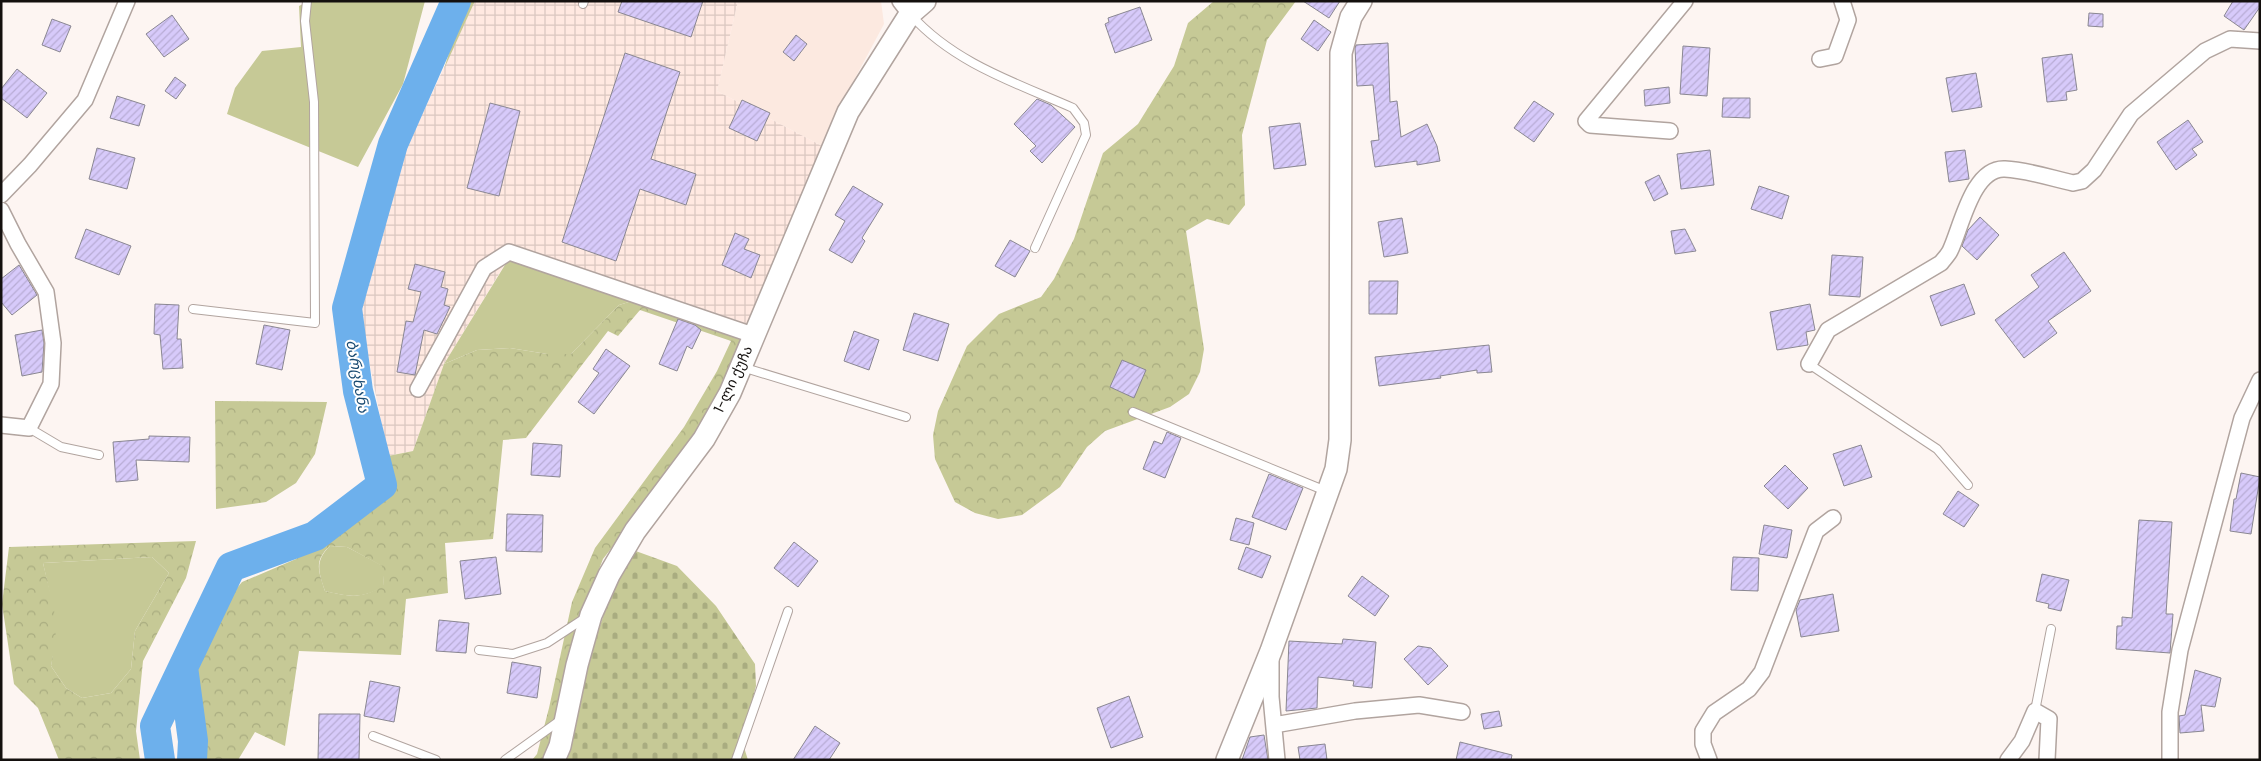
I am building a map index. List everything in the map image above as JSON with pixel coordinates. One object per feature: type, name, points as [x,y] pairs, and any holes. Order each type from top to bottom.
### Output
[{"type":"street","points":[[1,195],[30,165],[85,100],[127,1]]},
{"type":"street","points":[[1227,760],[1271,651],[1336,469],[1340,440],[1341,53],[1352,17],[1361,1]]},
{"type":"street","points":[[1670,131],[1590,125],[1586,122],[1685,1]]},
{"type":"street","points":[[1820,58],[1835,56],[1848,20],[1842,1]]},
{"type":"street","name":"1-ლი ქუჩა","points":[[554,760],[560,746],[568,715],[577,665],[591,615],[609,575],[635,531],[704,439],[730,393],[848,112],[912,5]]},
{"type":"street","points":[[1809,364],[1828,330],[1941,263],[1950,252],[1974,192],[1986,175],[2002,168],[2073,183],[2082,181],[2094,170],[2131,114],[2205,52],[2230,39],[2260,41]]},
{"type":"street","points":[[1,210],[46,292],[53,343],[51,384],[29,428],[1,425]]},
{"type":"street","points":[[418,389],[484,268],[509,252],[754,335]]},
{"type":"street","points":[[2170,760],[2170,712],[2180,650],[2242,418],[2260,380]]},
{"type":"street","points":[[1709,760],[1703,744],[1703,731],[1714,713],[1749,689],[1762,672],[1816,532],[1833,518]]},
{"type":"street","points":[[1271,651],[1271,698],[1277,760]]},
{"type":"street","points":[[1274,724],[1355,711],[1420,705],[1462,712]]},
{"type":"street","points":[[2008,760],[2022,741],[2035,712],[2050,719],[2047,760]]},
{"type":"lane","points":[[193,309],[315,323],[314,102],[305,22],[307,1]]},
{"type":"lane","points":[[912,5],[936,39],[971,63],[1073,108],[1084,122],[1086,135],[1035,248]]},
{"type":"lane","points":[[1809,364],[1937,449],[1968,485]]},
{"type":"lane","points":[[740,366],[906,417]]},
{"type":"lane","points":[[1134,412],[1328,492]]},
{"type":"lane","points":[[29,428],[61,448],[99,455]]},
{"type":"lane","points":[[736,760],[788,610]]},
{"type":"lane","points":[[479,650],[513,654],[547,643],[591,615]]},
{"type":"lane","points":[[2035,712],[2051,628]]},
{"type":"lane","points":[[505,760],[568,715]]},
{"type":"lane","points":[[374,736],[436,760]]},
{"type":"shaded area","points":[[475,1],[738,1],[717,91],[824,147],[751,325],[516,246],[444,364],[413,451],[388,456],[359,310],[407,147]]},
{"type":"shaded area","points":[[738,1],[881,1],[884,24],[845,97],[824,147],[717,91]]},
{"type":"green space","points":[[309,1],[425,1],[403,84],[358,167],[227,114],[235,88],[262,51],[301,47],[299,6]]},
{"type":"green space","points":[[465,1],[475,1],[444,69]]},
{"type":"green space","points":[[1214,1],[1296,1],[1267,40],[1242,135],[1245,205],[1229,225],[1207,219],[1186,231],[1204,349],[1200,372],[1189,394],[1170,407],[1105,431],[1087,447],[1060,487],[1022,515],[998,519],[975,513],[955,502],[935,459],[933,435],[938,411],[967,346],[999,314],[1041,297],[1054,279],[1074,239],[1103,153],[1138,124],[1174,66],[1188,23]]},
{"type":"green space","points":[[508,260],[632,301],[619,305],[571,354],[547,354],[510,348],[477,350],[444,364]]},
{"type":"green space","points":[[632,301],[744,340],[696,440],[603,559],[585,606],[562,706],[545,760],[532,760],[537,754],[549,708],[572,602],[595,548],[684,427],[717,371],[731,341],[640,310],[618,336],[608,331],[526,438],[503,440],[493,539],[445,543],[448,593],[406,599],[401,655],[299,651],[285,746],[255,732],[238,760],[200,760],[201,737],[192,668],[217,612],[242,582],[296,559],[381,499],[391,484],[388,456],[413,451],[444,364],[477,350],[510,348],[547,354],[571,354],[619,305]],"holes":[[[330,546],[347,547],[382,566],[384,585],[369,593],[356,596],[325,591],[319,572],[321,557]]]},
{"type":"green space","points":[[215,401],[327,402],[315,454],[296,483],[266,502],[216,509]]},
{"type":"green space","points":[[196,541],[186,578],[143,661],[136,731],[140,760],[59,760],[38,708],[14,684],[2,604],[9,547]],"holes":[[[152,557],[169,573],[135,631],[131,669],[111,693],[82,698],[66,688],[51,666],[56,640],[54,608],[43,563]]]},
{"type":"green space","points":[[330,546],[347,547],[383,566],[384,586],[369,593],[356,596],[325,591],[319,567],[322,557]]},
{"type":"green space","points":[[633,550],[677,566],[716,606],[755,664],[756,686],[742,741],[748,760],[554,760],[605,611]]},
{"type":"green space","points":[[152,557],[169,573],[135,631],[131,669],[111,693],[82,698],[66,688],[51,666],[54,626],[43,563]]},
{"type":"building","points":[[622,1],[703,1],[691,37],[618,12]]},
{"type":"building","points":[[1303,1],[1340,1],[1329,18]]},
{"type":"building","points":[[2233,1],[2260,1],[2260,7],[2244,30],[2224,16]]},
{"type":"building","points":[[1140,7],[1152,40],[1115,53],[1105,24],[1109,22],[1108,18]]},
{"type":"building","points":[[2089,13],[2103,14],[2103,27],[2088,26]]},
{"type":"building","points":[[172,15],[189,39],[164,57],[146,34]]},
{"type":"building","points":[[52,19],[71,26],[60,52],[42,45]]},
{"type":"building","points":[[1314,20],[1331,32],[1318,51],[1301,39]]},
{"type":"building","points":[[796,35],[807,44],[794,61],[783,52]]},
{"type":"building","points":[[1388,43],[1390,102],[1397,101],[1401,137],[1427,124],[1437,146],[1440,161],[1417,165],[1417,161],[1375,167],[1371,141],[1379,140],[1373,85],[1357,86],[1355,48],[1356,45]]},
{"type":"building","points":[[1683,46],[1710,48],[1707,96],[1680,94]]},
{"type":"building","points":[[625,53],[680,72],[651,159],[696,174],[686,205],[640,189],[616,261],[562,242]]},
{"type":"building","points":[[2072,54],[2077,90],[2066,92],[2067,100],[2047,102],[2042,58]]},
{"type":"building","points":[[17,69],[47,93],[27,118],[1,98],[1,89]]},
{"type":"building","points":[[1976,73],[1982,107],[1952,112],[1946,78]]},
{"type":"building","points":[[175,77],[186,85],[176,99],[165,91]]},
{"type":"building","points":[[1669,87],[1670,103],[1645,106],[1644,90]]},
{"type":"building","points":[[117,96],[145,105],[139,126],[110,118]]},
{"type":"building","points":[[1723,98],[1750,98],[1750,118],[1722,117]]},
{"type":"building","points":[[1037,99],[1051,105],[1075,127],[1042,163],[1030,151],[1036,146],[1014,124]]},
{"type":"building","points":[[742,100],[770,113],[757,141],[729,128]]},
{"type":"building","points":[[1534,101],[1554,114],[1534,142],[1514,128]]},
{"type":"building","points":[[490,103],[520,111],[499,196],[467,188]]},
{"type":"building","points":[[2188,120],[2203,142],[2192,149],[2197,155],[2176,170],[2157,142]]},
{"type":"building","points":[[1300,123],[1306,165],[1274,169],[1269,127]]},
{"type":"building","points":[[97,148],[135,158],[127,189],[89,179]]},
{"type":"building","points":[[1710,150],[1714,185],[1681,189],[1677,154]]},
{"type":"building","points":[[1965,150],[1969,179],[1949,182],[1945,152]]},
{"type":"building","points":[[1659,175],[1668,194],[1654,201],[1645,182]]},
{"type":"building","points":[[853,186],[883,204],[862,238],[865,241],[852,263],[829,250],[845,221],[835,215]]},
{"type":"building","points":[[1759,186],[1789,196],[1782,219],[1751,209]]},
{"type":"building","points":[[1980,217],[1999,235],[1977,260],[1962,246],[1968,230]]},
{"type":"building","points":[[1402,218],[1408,253],[1384,257],[1378,222]]},
{"type":"building","points":[[86,229],[131,246],[119,275],[75,258]]},
{"type":"building","points":[[1685,229],[1696,251],[1675,254],[1671,231]]},
{"type":"building","points":[[735,233],[749,239],[744,249],[760,255],[751,278],[722,265]]},
{"type":"building","points":[[1010,240],[1030,251],[1015,277],[995,266]]},
{"type":"building","points":[[2064,252],[2091,291],[2048,321],[2057,333],[2024,358],[1995,320],[2039,287],[2031,275]]},
{"type":"building","points":[[1832,255],[1863,257],[1860,297],[1829,295]]},
{"type":"building","points":[[415,264],[445,272],[441,287],[448,289],[444,305],[450,307],[437,334],[424,330],[415,375],[397,372],[406,321],[413,322],[421,292],[408,289]]},
{"type":"building","points":[[19,265],[37,295],[12,315],[1,302],[1,279]]},
{"type":"building","points":[[1369,281],[1398,281],[1397,314],[1369,314]]},
{"type":"building","points":[[1964,284],[1975,314],[1941,326],[1930,296]]},
{"type":"building","points":[[155,304],[179,305],[177,339],[181,339],[183,368],[163,369],[160,335],[154,334]]},
{"type":"building","points":[[1810,304],[1815,330],[1806,332],[1808,345],[1777,350],[1770,312]]},
{"type":"building","points":[[914,313],[949,324],[938,361],[903,350]]},
{"type":"building","points":[[678,319],[695,325],[701,330],[692,349],[687,346],[677,371],[659,364]]},
{"type":"building","points":[[264,325],[290,330],[282,370],[256,364]]},
{"type":"building","points":[[42,330],[44,343],[42,372],[22,376],[15,335]]},
{"type":"building","points":[[854,331],[879,340],[869,370],[844,361]]},
{"type":"building","points":[[1489,345],[1492,372],[1477,373],[1477,370],[1440,376],[1441,378],[1379,386],[1375,357]]},
{"type":"building","points":[[606,349],[630,366],[594,414],[578,402],[599,373],[593,369]]},
{"type":"building","points":[[1122,360],[1146,370],[1134,398],[1110,387]]},
{"type":"building","points":[[1167,432],[1181,438],[1165,478],[1143,469],[1154,441],[1162,444]]},
{"type":"building","points":[[149,436],[190,437],[189,462],[136,460],[138,480],[116,482],[113,442],[149,439]]},
{"type":"building","points":[[533,443],[562,445],[560,477],[531,475]]},
{"type":"building","points":[[1861,445],[1872,477],[1844,486],[1833,454]]},
{"type":"building","points":[[1785,465],[1808,488],[1788,509],[1764,486]]},
{"type":"building","points":[[2241,473],[2260,477],[2251,534],[2230,531],[2234,499],[2236,499]]},
{"type":"building","points":[[1269,474],[1303,488],[1286,530],[1252,517]]},
{"type":"building","points":[[1958,491],[1979,505],[1964,527],[1943,514]]},
{"type":"building","points":[[507,514],[543,515],[542,552],[506,551]]},
{"type":"building","points":[[1236,518],[1254,523],[1249,545],[1230,540]]},
{"type":"building","points":[[2139,520],[2172,522],[2166,614],[2173,614],[2170,653],[2116,649],[2117,626],[2122,626],[2122,617],[2132,618]]},
{"type":"building","points":[[1764,525],[1792,530],[1787,558],[1759,554]]},
{"type":"building","points":[[794,542],[818,561],[798,587],[774,568]]},
{"type":"building","points":[[1246,547],[1271,556],[1262,578],[1238,569]]},
{"type":"building","points":[[496,557],[501,594],[465,599],[460,561]]},
{"type":"building","points":[[1733,557],[1759,558],[1758,591],[1731,590]]},
{"type":"building","points":[[2042,574],[2069,580],[2061,611],[2048,608],[2049,604],[2036,601]]},
{"type":"building","points":[[1362,576],[1389,596],[1375,616],[1348,596]]},
{"type":"building","points":[[1833,594],[1839,631],[1801,637],[1796,610],[1800,600]]},
{"type":"building","points":[[439,620],[469,623],[466,653],[436,651]]},
{"type":"building","points":[[1343,639],[1376,642],[1372,688],[1353,686],[1354,681],[1318,677],[1317,708],[1286,711],[1289,641],[1342,644]]},
{"type":"building","points":[[1418,646],[1431,648],[1448,666],[1428,685],[1404,659]]},
{"type":"building","points":[[512,662],[541,667],[537,698],[507,693]]},
{"type":"building","points":[[2195,670],[2221,678],[2215,707],[2201,705],[2204,731],[2180,733],[2179,716],[2185,715]]},
{"type":"building","points":[[370,681],[400,687],[394,722],[364,716]]},
{"type":"building","points":[[1129,696],[1143,737],[1111,748],[1097,708]]},
{"type":"building","points":[[1499,711],[1502,726],[1484,729],[1481,714]]},
{"type":"building","points":[[319,714],[360,714],[359,760],[318,760]]},
{"type":"building","points":[[815,726],[840,743],[829,760],[793,760]]},
{"type":"building","points":[[1264,735],[1268,760],[1242,760],[1250,737]]},
{"type":"building","points":[[1460,742],[1512,755],[1511,760],[1456,760]]},
{"type":"building","points":[[1325,744],[1327,760],[1300,760],[1298,747]]},
{"type":"waterway","name":"ბარცხანა","points":[[160,760],[155,726],[231,567],[315,536],[382,485],[358,391],[347,308],[393,144],[456,1]]},
{"type":"waterway","name":"ბარცხანა","points":[[183,667],[193,741],[192,760]]}]
